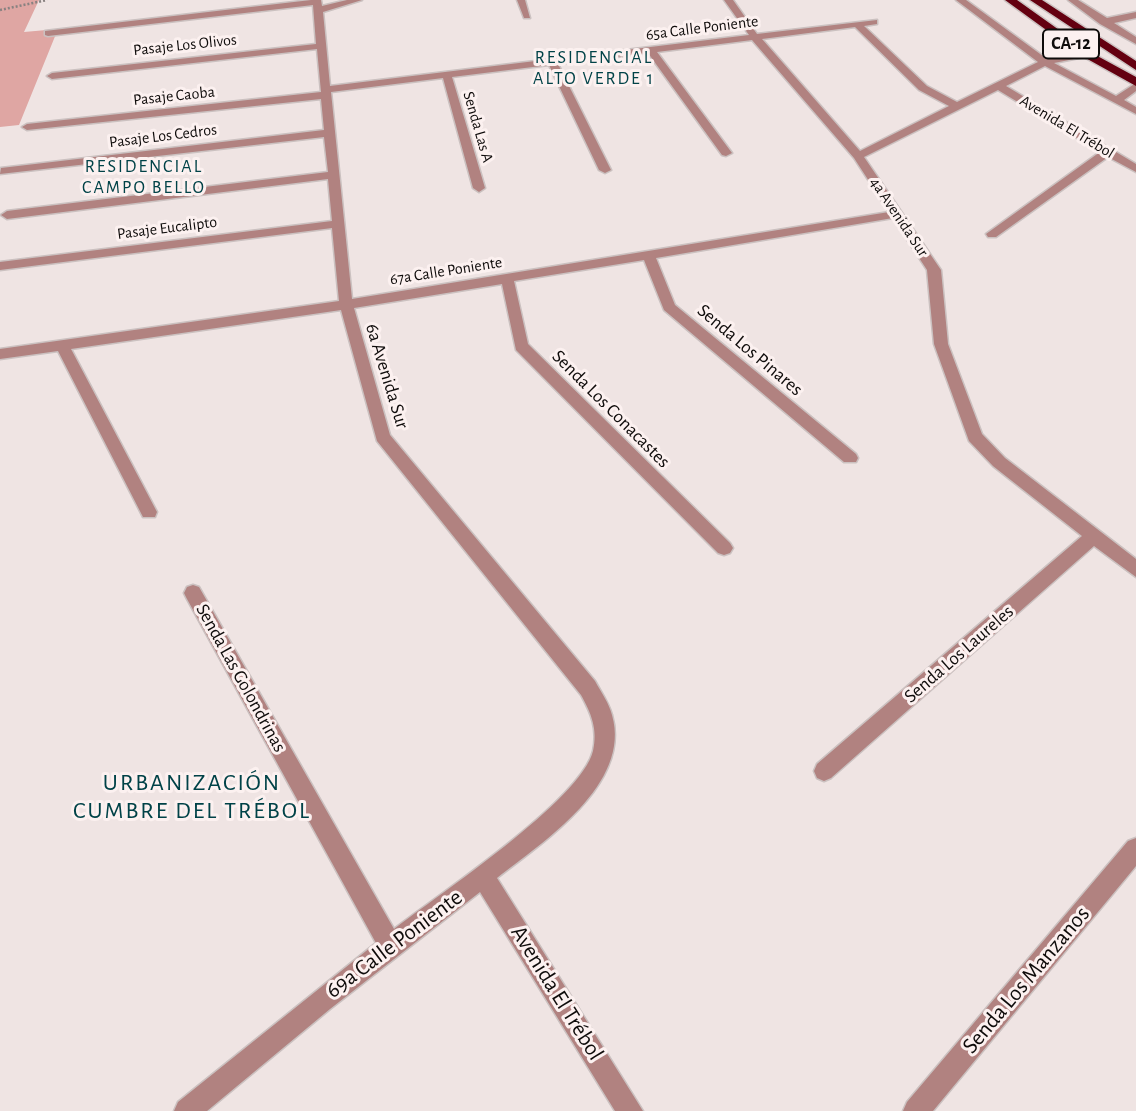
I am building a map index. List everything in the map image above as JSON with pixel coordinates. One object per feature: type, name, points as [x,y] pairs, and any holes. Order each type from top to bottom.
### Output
[{"type":"highway","name":"CA-12","points":[[1010,0],[1086,54],[1136,84]]},
{"type":"highway","name":"CA-12","points":[[1035,0],[1136,66]]},
{"type":"street","points":[[48,33],[358,0]]},
{"type":"street","points":[[521,0],[527,16]]},
{"type":"street","name":"4a Avenida Sur","points":[[728,0],[755,37],[858,156],[934,270],[941,344],[975,436],[999,462],[1136,569]]},
{"type":"street","points":[[960,0],[1045,62],[1136,111]]},
{"type":"street","points":[[1072,0],[1136,41]]},
{"type":"street","name":"6a Avenida Sur","points":[[317,4],[346,305],[383,437],[588,688],[603,718],[604,742],[596,772]]},
{"type":"street","points":[[1103,22],[1136,15]]},
{"type":"street","name":"65a Calle Poniente","points":[[325,93],[874,22]]},
{"type":"street","points":[[858,24],[923,88],[959,107]]},
{"type":"street","name":"Pasaje Los Olivos","points":[[52,76],[321,46]]},
{"type":"street","points":[[651,50],[726,153]]},
{"type":"street","points":[[858,156],[1045,62],[1086,54]]},
{"type":"street","points":[[552,62],[605,170]]},
{"type":"street","name":"Senda Las A","points":[[447,76],[479,188]]},
{"type":"street","points":[[1116,101],[1136,84]]},
{"type":"street","name":"Avenida El Trébol","points":[[997,85],[1136,169]]},
{"type":"street","name":"Pasaje Caoba","points":[[27,127],[325,93]]},
{"type":"street","name":"Pasaje Los Cedros","points":[[1,171],[329,133]]},
{"type":"street","points":[[992,234],[1108,152]]},
{"type":"street","points":[[7,215],[333,175]]},
{"type":"street","name":"67a Calle Poniente","points":[[0,354],[346,305],[897,214]]},
{"type":"street","name":"Pasaje Eucalipto","points":[[0,266],[338,224]]},
{"type":"street","name":"Senda Los Pinares","points":[[648,255],[669,307],[850,458]]},
{"type":"street","name":"Senda Los Conacastes","points":[[507,278],[521,346],[724,548]]},
{"type":"street","points":[[62,345],[149,512]]},
{"type":"street","name":"Senda Los Laureles","points":[[824,771],[1093,537]]},
{"type":"street","name":"Senda Las Golondrinas","points":[[193,593],[391,946]]},
{"type":"street","name":"69a Calle Poniente","points":[[187,1111],[321,1000],[552,821],[575,799],[596,772]]},
{"type":"street","name":"Senda Los Manzanos","points":[[916,1111],[1136,849]]},
{"type":"street","name":"Avenida El Trébol","points":[[483,876],[630,1111]]},
{"type":"path","points":[[0,10],[47,0]]},
{"type":"shaded area","points":[[0,0],[39,0],[24,32],[58,29],[19,125],[0,127]]},
{"type":"district","name":"RESIDENCIAL ALTO VERDE 1","points":[[594,68]]},
{"type":"district","name":"RESIDENCIAL CAMPO BELLO","points":[[144,177]]},
{"type":"district","name":"URBANIZACIÓN CUMBRE DEL TRÉBOL","points":[[192,797]]}]
